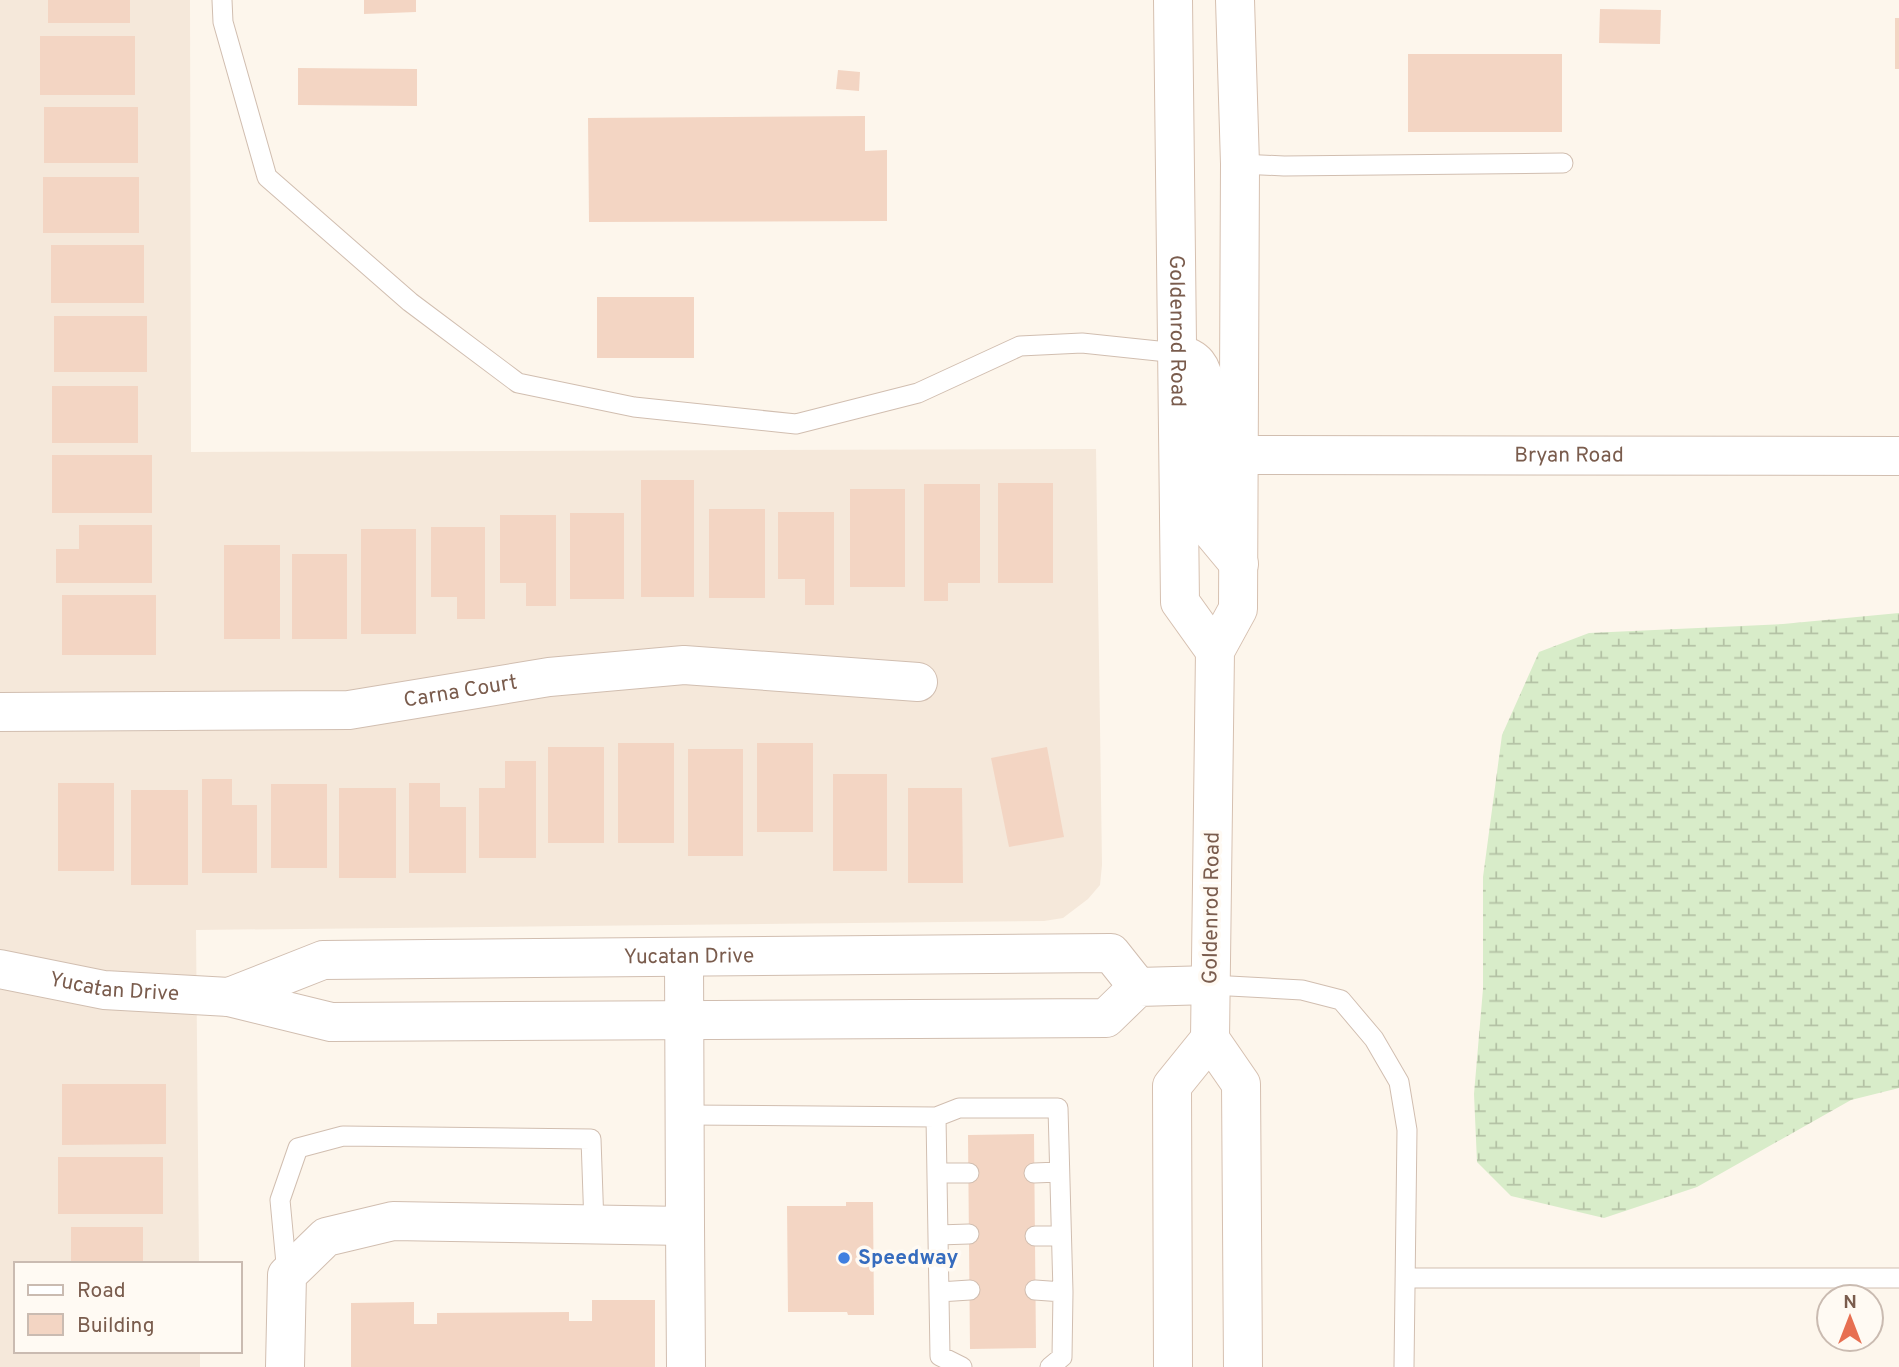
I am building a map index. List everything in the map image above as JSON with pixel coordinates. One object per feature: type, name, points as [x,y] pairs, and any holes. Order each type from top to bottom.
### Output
[{"type":"street","name":"Goldenrod Road","points":[[1173,0],[1180,602],[1215,651]]},
{"type":"street","name":"Goldenrod Road","points":[[1210,1039],[1215,651],[1238,609],[1240,164],[1235,0]]},
{"type":"street","points":[[1177,353],[1193,358],[1201,369],[1206,387],[1204,522],[1239,564]]},
{"type":"street","name":"Bryan Road","points":[[1240,454],[1899,456]]},
{"type":"street","name":"Carna Court","points":[[0,712],[349,710],[549,677],[684,665],[918,682]]},
{"type":"street","name":"Yucatan Drive","points":[[0,969],[104,990],[229,997],[331,1022],[1106,1018],[1138,987],[1111,953],[323,960],[229,997]]},
{"type":"street","points":[[684,958],[686,1367]]},
{"type":"street","points":[[1138,987],[1211,985]]},
{"type":"street","points":[[1174,1367],[1172,1086],[1210,1039],[1241,1084],[1244,1367]]},
{"type":"street","points":[[285,1367],[287,1275],[326,1237],[393,1221],[685,1226]]},
{"type":"lane","points":[[222,0],[223,22],[267,177],[410,302],[518,383],[634,407],[796,424],[918,393],[1020,346],[1082,343],[1177,353]]},
{"type":"lane","points":[[1240,164],[1284,166],[1563,163]]},
{"type":"lane","points":[[1211,985],[1302,990],[1341,1000],[1374,1039],[1399,1082],[1407,1130],[1404,1367]]},
{"type":"lane","points":[[686,1115],[936,1117],[959,1108],[1058,1108],[1062,1357],[1050,1367]]},
{"type":"lane","points":[[936,1117],[940,1356],[962,1367]]},
{"type":"lane","points":[[287,1275],[280,1200],[299,1148],[343,1136],[591,1139],[594,1225]]},
{"type":"lane","points":[[1034,1173],[1059,1172]]},
{"type":"lane","points":[[937,1173],[969,1173]]},
{"type":"lane","points":[[938,1235],[969,1234]]},
{"type":"lane","points":[[1035,1236],[1061,1236]]},
{"type":"lane","points":[[1405,1278],[1899,1278]]},
{"type":"lane","points":[[939,1292],[970,1290]]},
{"type":"lane","points":[[1035,1290],[1063,1292]]},
{"type":"shaded area","points":[[0,0],[190,0],[191,452],[1096,449],[1102,865],[1100,885],[1088,899],[1063,918],[1044,921],[196,930],[199,1262],[14,1262],[14,1353],[200,1353],[200,1367],[0,1367]]},
{"type":"green space","points":[[1899,613],[1899,1088],[1851,1100],[1697,1187],[1604,1218],[1511,1196],[1477,1162],[1474,1094],[1483,989],[1483,877],[1502,735],[1539,652],[1589,633],[1783,624]]},
{"type":"building","points":[[48,0],[130,0],[130,23],[48,23]]},
{"type":"building","points":[[364,0],[416,0],[416,12],[364,14]]},
{"type":"building","points":[[1600,9],[1661,10],[1660,44],[1599,43]]},
{"type":"building","points":[[1895,18],[1899,18],[1899,69],[1895,69]]},
{"type":"building","points":[[40,36],[135,36],[135,95],[40,95]]},
{"type":"building","points":[[1408,54],[1562,54],[1562,132],[1408,132]]},
{"type":"building","points":[[298,68],[417,69],[417,106],[298,105]]},
{"type":"building","points":[[838,70],[860,72],[859,91],[836,89]]},
{"type":"building","points":[[44,107],[138,107],[138,163],[44,163]]},
{"type":"building","points":[[865,116],[865,151],[887,150],[887,221],[589,222],[588,118]]},
{"type":"building","points":[[43,177],[139,177],[139,233],[43,233]]},
{"type":"building","points":[[51,245],[144,245],[144,303],[51,303]]},
{"type":"building","points":[[597,297],[694,297],[694,358],[597,358]]},
{"type":"building","points":[[54,316],[147,316],[147,372],[54,372]]},
{"type":"building","points":[[52,386],[138,386],[138,443],[52,443]]},
{"type":"building","points":[[52,455],[152,455],[152,513],[52,513]]},
{"type":"building","points":[[641,480],[694,480],[694,597],[641,597]]},
{"type":"building","points":[[998,483],[1053,483],[1053,583],[998,583]]},
{"type":"building","points":[[924,484],[980,484],[980,583],[948,583],[948,601],[924,601]]},
{"type":"building","points":[[850,489],[905,489],[905,587],[850,587]]},
{"type":"building","points":[[709,509],[765,509],[765,598],[709,598]]},
{"type":"building","points":[[778,512],[834,512],[834,605],[805,605],[805,579],[778,579]]},
{"type":"building","points":[[570,513],[624,513],[624,599],[570,599]]},
{"type":"building","points":[[500,515],[556,515],[556,606],[526,606],[526,583],[500,583]]},
{"type":"building","points":[[79,525],[152,525],[152,583],[56,583],[56,549],[79,549]]},
{"type":"building","points":[[431,527],[485,527],[485,619],[457,619],[457,597],[431,597]]},
{"type":"building","points":[[361,529],[416,529],[416,634],[361,634]]},
{"type":"building","points":[[224,545],[280,545],[280,639],[224,639]]},
{"type":"building","points":[[292,554],[347,554],[347,639],[292,639]]},
{"type":"building","points":[[62,595],[156,595],[156,655],[62,655]]},
{"type":"building","points":[[618,743],[674,743],[674,843],[618,843]]},
{"type":"building","points":[[757,743],[813,743],[813,832],[757,832]]},
{"type":"building","points":[[548,747],[604,747],[604,843],[548,843]]},
{"type":"building","points":[[1047,747],[1064,837],[1009,847],[991,758]]},
{"type":"building","points":[[688,749],[743,749],[743,856],[688,856]]},
{"type":"building","points":[[505,761],[536,761],[536,858],[479,858],[479,788],[505,788]]},
{"type":"building","points":[[833,774],[887,774],[887,871],[833,871]]},
{"type":"building","points":[[202,779],[232,779],[232,805],[257,805],[257,873],[202,873]]},
{"type":"building","points":[[58,783],[114,783],[114,871],[58,871]]},
{"type":"building","points":[[409,783],[440,783],[440,807],[466,807],[466,873],[409,873]]},
{"type":"building","points":[[271,784],[327,784],[327,868],[271,868]]},
{"type":"building","points":[[339,788],[396,788],[396,878],[339,878]]},
{"type":"building","points":[[908,788],[962,788],[963,883],[908,883]]},
{"type":"building","points":[[131,790],[188,790],[188,885],[131,885]]},
{"type":"building","points":[[62,1084],[166,1084],[166,1144],[62,1145]]},
{"type":"building","points":[[1034,1134],[1036,1348],[970,1349],[968,1135]]},
{"type":"building","points":[[58,1157],[163,1157],[163,1214],[58,1214]]},
{"type":"building","points":[[846,1202],[873,1202],[874,1315],[788,1312],[787,1206],[846,1206]]},
{"type":"building","points":[[71,1227],[143,1227],[143,1262],[71,1262]]},
{"type":"building","points":[[592,1300],[655,1300],[655,1367],[351,1367],[351,1303],[414,1302],[414,1324],[437,1324],[437,1313],[569,1312],[569,1321],[592,1321]]},
{"type":"place","name":"Speedway","points":[[844,1258]]}]
